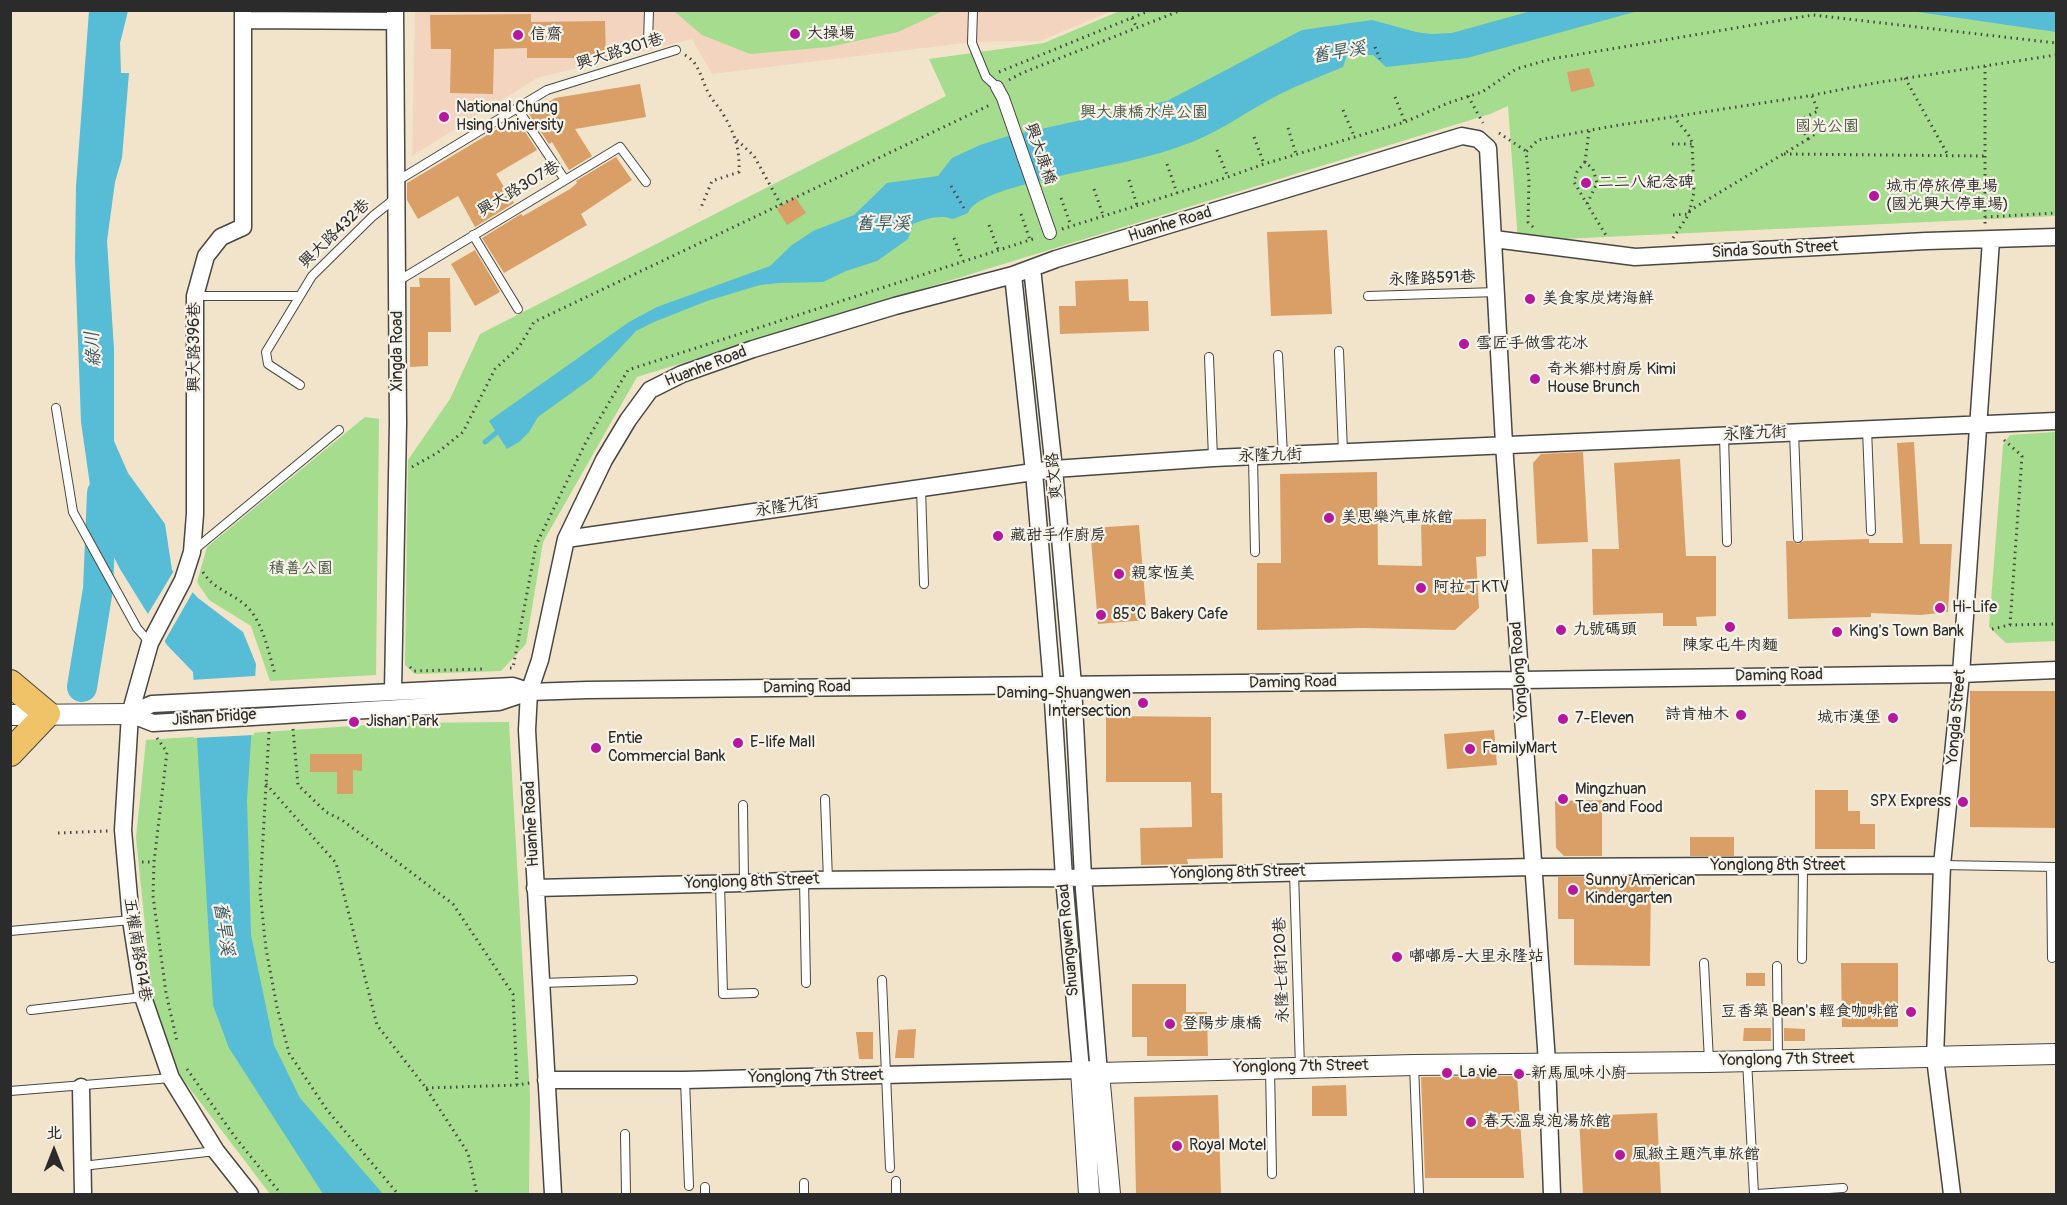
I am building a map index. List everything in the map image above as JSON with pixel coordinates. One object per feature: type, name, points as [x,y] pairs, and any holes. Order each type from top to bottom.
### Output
[{"type":"main road","points":[[10,683],[47,714],[10,753]]},
{"type":"street","name":"興大路396巷","points":[[150,643],[183,580],[192,552],[195,514],[195,296],[206,256],[221,237],[243,227],[243,15],[395,16]]},
{"type":"street","name":"Xingda Road","points":[[393,692],[398,423],[395,16]]},
{"type":"street","name":"興大康橋","points":[[1000,93],[1050,233]]},
{"type":"street","name":"Huanhe Road","points":[[553,1194],[527,730],[529,692],[540,660],[566,539],[604,459],[650,390],[682,374],[753,349],[895,306],[1013,275],[1462,136],[1478,139],[1488,148]]},
{"type":"street","name":"Yonglong Road","points":[[1488,148],[1504,444],[1546,1062],[1552,1194]]},
{"type":"street","name":"Sinda South Street","points":[[1494,239],[1635,257],[1926,241],[1988,234],[2056,237]]},
{"type":"street","name":"Yongda Street","points":[[1952,1194],[1935,1058],[1942,865],[1961,674],[1988,234]]},
{"type":"street","name":"爽文路","points":[[1032,268],[1054,469],[1073,685]]},
{"type":"street","name":"爽文路","points":[[1013,275],[1034,472],[1052,685]]},
{"type":"street","name":"永隆九街","points":[[566,539],[1054,469],[1213,458],[2056,420]]},
{"type":"street","name":"五權南路614巷","points":[[150,643],[130,714],[123,830],[131,920],[143,997],[171,1078],[216,1151],[250,1194]]},
{"type":"street","name":"Daming Road","points":[[272,714],[499,702],[529,692],[1961,674],[2056,670]]},
{"type":"street","name":"Shuangwen Road","points":[[1052,685],[1064,878],[1090,1071]]},
{"type":"street","name":"Shuangwen Road","points":[[1073,685],[1090,1071],[1089,1194]]},
{"type":"street","name":"Daming Road","points":[[272,714],[393,692],[513,686],[529,692]]},
{"type":"street","name":"Jishan bridge","points":[[130,714],[152,704],[272,714]]},
{"type":"street","points":[[10,715],[130,714],[155,730]]},
{"type":"street","name":"Jishan bridge","points":[[155,730],[272,714]]},
{"type":"street","name":"Yonglong 8th Street","points":[[535,888],[804,880],[1064,878],[1532,867],[1942,865]]},
{"type":"street","name":"Yonglong 7th Street","points":[[546,1080],[685,1080],[2056,1054]]},
{"type":"street","points":[[1090,1071],[1110,1194]]},
{"type":"street","points":[[81,1087],[83,1194]]},
{"type":"lane","points":[[648,42],[649,10]]},
{"type":"lane","points":[[973,10],[972,43],[986,77],[1000,93]]},
{"type":"lane","name":"興大路301巷","points":[[397,189],[547,90],[676,50]]},
{"type":"lane","points":[[517,108],[565,180]]},
{"type":"lane","name":"興大路307巷","points":[[397,282],[620,147],[646,182]]},
{"type":"lane","name":"興大路432巷","points":[[300,386],[268,364],[266,352],[312,276],[374,216],[397,189]]},
{"type":"lane","points":[[473,235],[518,309]]},
{"type":"lane","name":"永隆路591巷","points":[[1368,296],[1497,292]]},
{"type":"lane","points":[[195,296],[298,296]]},
{"type":"lane","points":[[1339,351],[1343,452]]},
{"type":"lane","points":[[1278,355],[1284,456]]},
{"type":"lane","points":[[1209,357],[1213,458]]},
{"type":"lane","points":[[56,408],[73,512],[137,628],[150,643]]},
{"type":"lane","points":[[1867,429],[1871,531]]},
{"type":"lane","points":[[192,552],[339,430]]},
{"type":"lane","points":[[1794,432],[1798,538]]},
{"type":"lane","points":[[1724,436],[1727,542]]},
{"type":"lane","points":[[1253,457],[1256,552]]},
{"type":"lane","points":[[921,488],[924,584]]},
{"type":"lane","points":[[825,799],[828,880]]},
{"type":"lane","points":[[743,805],[744,883]]},
{"type":"lane","points":[[1942,865],[2054,867],[2052,958]]},
{"type":"lane","points":[[1802,959],[1803,866]]},
{"type":"lane","name":"永隆七街120巷","points":[[1294,871],[1300,1068]]},
{"type":"lane","points":[[804,880],[806,983]]},
{"type":"lane","points":[[720,884],[723,994],[754,993]]},
{"type":"lane","points":[[10,931],[131,920]]},
{"type":"lane","points":[[1704,963],[1709,1062]]},
{"type":"lane","points":[[1777,966],[1778,1060]]},
{"type":"lane","points":[[540,983],[633,980]]},
{"type":"lane","points":[[882,980],[890,1167]]},
{"type":"lane","points":[[31,1010],[143,997]]},
{"type":"lane","points":[[1747,1060],[1756,1194],[1843,1188]]},
{"type":"lane","points":[[1414,1065],[1419,1194]]},
{"type":"lane","points":[[1270,1068],[1272,1174]]},
{"type":"lane","points":[[10,1091],[171,1078]]},
{"type":"lane","points":[[685,1080],[689,1186]]},
{"type":"lane","points":[[625,1134],[626,1194]]},
{"type":"lane","points":[[82,1166],[216,1151]]},
{"type":"lane","points":[[896,1181],[896,1194]]},
{"type":"lane","points":[[804,1183],[804,1194]]},
{"type":"path","points":[[986,77],[1151,10]]},
{"type":"path","points":[[411,468],[437,453],[463,432],[495,369],[519,347],[534,322],[781,205],[1000,93],[1022,73],[1182,10]]},
{"type":"path","points":[[502,669],[513,668],[536,545],[586,442],[628,370],[1264,164],[1405,122],[1482,92],[1516,69],[1551,59],[1813,15],[2056,43]]},
{"type":"path","points":[[1132,18],[1137,28]]},
{"type":"path","points":[[1375,47],[1380,59]]},
{"type":"path","name":"興大路301巷","points":[[676,50],[693,59],[710,95],[722,112],[735,138],[739,154],[739,172],[712,181],[700,210]]},
{"type":"path","points":[[1526,152],[1538,140],[2056,55]]},
{"type":"path","points":[[1984,66],[1984,217],[1988,234]]},
{"type":"path","points":[[1905,78],[1948,155]]},
{"type":"path","points":[[1468,96],[1482,122],[1526,152],[1529,181],[1528,222],[1539,233]]},
{"type":"path","points":[[1808,139],[1797,121],[1818,111],[1812,96]]},
{"type":"path","points":[[1395,98],[1405,122]]},
{"type":"path","points":[[1343,110],[1355,138]]},
{"type":"path","points":[[1673,239],[1689,212],[1694,192],[1692,144],[1688,134],[1674,117]]},
{"type":"path","points":[[1288,128],[1296,154]]},
{"type":"path","points":[[1673,215],[1689,212],[1822,129]]},
{"type":"path","points":[[1588,131],[1585,162],[1577,172],[1574,182],[1609,242]]},
{"type":"path","points":[[1254,137],[1264,164]]},
{"type":"path","points":[[735,138],[754,156],[781,205]]},
{"type":"path","points":[[1672,144],[1692,144]]},
{"type":"path","points":[[1217,150],[1228,177]]},
{"type":"path","points":[[1784,154],[1985,156]]},
{"type":"path","points":[[1585,162],[1593,169],[1597,183],[1587,204]]},
{"type":"path","points":[[1167,164],[1177,193]]},
{"type":"path","points":[[1129,180],[1137,205]]},
{"type":"path","points":[[951,186],[965,210]]},
{"type":"path","points":[[1094,189],[1103,216]]},
{"type":"path","points":[[1061,198],[1071,226]]},
{"type":"path","points":[[1984,217],[2056,213]]},
{"type":"path","points":[[1021,214],[1030,240]]},
{"type":"path","points":[[989,225],[998,250]]},
{"type":"path","points":[[954,238],[963,261]]},
{"type":"path","points":[[1978,423],[1997,434],[2022,456],[2010,625]]},
{"type":"path","points":[[192,552],[209,583],[246,605],[261,628],[275,674]]},
{"type":"path","points":[[1992,629],[2010,625],[2056,624]]},
{"type":"path","points":[[407,664],[414,671],[491,669]]},
{"type":"path","points":[[292,713],[298,785],[326,812],[342,820],[453,904],[513,994],[517,1085],[426,1088]]},
{"type":"path","points":[[272,714],[260,892],[266,949],[289,1053],[327,1110],[398,1194]]},
{"type":"path","points":[[155,730],[167,753],[154,862],[153,896],[166,993],[180,1051]]},
{"type":"path","points":[[266,784],[336,863],[377,1025],[426,1088],[468,1153],[477,1194]]},
{"type":"path","points":[[58,834],[123,830]]},
{"type":"path","points":[[182,1063],[235,1137],[281,1194]]},
{"type":"shaded area","name":"National Chung Hsing University","points":[[415,11],[1112,11],[1040,41],[973,42],[712,74],[692,39],[537,78],[412,156]]},
{"type":"green space","name":"興大康橋水岸公園","points":[[1122,10],[2056,11],[2056,216],[1518,241],[1508,106],[1490,114],[637,377],[543,542],[526,644],[501,671],[415,674],[405,665],[408,460],[450,399],[480,334],[946,96],[929,59],[1044,43]]},
{"type":"green space","name":"大操場","points":[[674,11],[943,11],[898,32],[829,47],[750,54],[702,35]]},
{"type":"green space","name":"積善公園","points":[[365,417],[379,419],[376,675],[270,681],[251,626],[209,600],[197,582],[207,547]]},
{"type":"green space","points":[[2056,432],[2056,641],[2006,643],[1989,627],[2003,445],[2010,435]]},
{"type":"green space","points":[[509,722],[530,1095],[529,1194],[270,1194],[181,1077],[154,1013],[136,838],[146,740],[397,723]]},
{"type":"water","points":[[89,11],[128,11],[120,43],[121,73],[129,73],[122,158],[115,182],[107,241],[114,349],[114,441],[128,473],[165,524],[172,570],[198,598],[243,632],[256,664],[247,800],[251,935],[274,1045],[300,1098],[383,1194],[323,1194],[229,1048],[213,1005],[193,672],[167,645],[120,569],[95,520],[81,422],[75,259],[76,186]]},
{"type":"water","name":"舊旱溪","points":[[1531,11],[1638,11],[1467,58],[1386,67],[1373,55],[1347,55],[1343,67],[1280,94],[1215,132],[1177,148],[997,193],[984,199],[968,213],[953,219],[938,217],[917,222],[913,224],[908,239],[877,261],[846,271],[823,282],[760,285],[707,301],[654,322],[636,331],[592,378],[538,417],[529,432],[507,449],[489,421],[629,322],[657,307],[770,266],[792,245],[813,231],[854,215],[887,183],[938,176],[952,158],[980,145],[1005,137],[1167,101],[1302,30],[1372,20],[1416,32],[1452,33]]},
{"type":"water","points":[[1911,11],[2056,11],[2056,32]]},
{"type":"pier","points":[[175,569],[194,590],[163,644],[146,617]]},
{"type":"pier","points":[[255,676],[257,702],[254,735],[194,738],[191,680]]},
{"type":"building","name":"信齋","points":[[531,14],[531,22],[605,21],[606,58],[527,58],[527,48],[494,49],[493,94],[450,93],[451,49],[431,49],[430,15]]},
{"type":"building","points":[[1589,68],[1595,86],[1571,92],[1567,72]]},
{"type":"building","points":[[640,84],[646,117],[575,129],[592,156],[569,170],[552,142],[549,144],[529,114],[555,98]]},
{"type":"building","points":[[514,119],[518,121],[537,150],[496,174],[514,203],[475,227],[458,196],[418,219],[407,200],[407,183]]},
{"type":"building","points":[[616,157],[632,180],[581,214],[587,225],[504,273],[482,238],[521,214],[523,216],[570,189],[577,183],[576,181]]},
{"type":"building","points":[[795,197],[806,213],[787,225],[777,209]]},
{"type":"building","points":[[1327,230],[1332,314],[1271,316],[1267,232]]},
{"type":"building","points":[[475,250],[500,292],[475,306],[451,264]]},
{"type":"building","points":[[419,278],[450,278],[451,332],[428,332],[428,366],[410,367],[410,287],[420,287]]},
{"type":"building","points":[[1128,279],[1129,301],[1148,301],[1149,331],[1060,334],[1059,306],[1076,306],[1075,281]]},
{"type":"building","points":[[1914,442],[1920,544],[1952,544],[1948,612],[1921,615],[1871,613],[1871,617],[1788,619],[1786,541],[1798,544],[1804,541],[1869,539],[1869,543],[1903,543],[1897,443]]},
{"type":"building","points":[[1583,452],[1588,542],[1537,544],[1533,463],[1541,454]]},
{"type":"building","points":[[1680,459],[1686,556],[1716,556],[1716,616],[1696,617],[1697,626],[1663,626],[1663,613],[1593,615],[1592,549],[1619,549],[1614,463]]},
{"type":"building","name":"美思樂汽車旅館","points":[[1377,472],[1378,565],[1422,566],[1421,520],[1486,519],[1486,556],[1476,557],[1479,608],[1455,630],[1364,628],[1257,630],[1257,563],[1281,563],[1280,474]]},
{"type":"building","name":"親家恆美","points":[[1139,525],[1147,620],[1098,624],[1090,528]]},
{"type":"building","points":[[1970,691],[2056,691],[2056,828],[1970,827]]},
{"type":"building","points":[[1106,716],[1211,717],[1211,793],[1222,793],[1223,858],[1187,859],[1188,864],[1141,865],[1140,828],[1192,827],[1191,782],[1106,782]]},
{"type":"building","name":"FamilyMart","points":[[1494,730],[1497,765],[1447,769],[1444,734]]},
{"type":"building","points":[[310,754],[362,754],[362,771],[353,770],[353,794],[337,794],[337,772],[310,772]]},
{"type":"building","points":[[1815,790],[1848,790],[1848,811],[1860,811],[1860,824],[1875,824],[1875,849],[1815,849]]},
{"type":"building","points":[[1602,800],[1602,856],[1564,856],[1556,848],[1555,801]]},
{"type":"building","points":[[1690,837],[1734,837],[1734,856],[1690,856]]},
{"type":"building","points":[[1558,877],[1651,877],[1650,966],[1574,965],[1574,919],[1558,919]]},
{"type":"building","points":[[1841,963],[1898,963],[1898,1027],[1842,1027]]},
{"type":"building","points":[[1746,973],[1765,973],[1765,986],[1746,986]]},
{"type":"building","name":"登陽步康橋","points":[[1132,984],[1186,984],[1186,1012],[1207,1012],[1208,1056],[1147,1056],[1147,1037],[1132,1037]]},
{"type":"building","points":[[1744,1028],[1771,1028],[1771,1041],[1743,1041]]},
{"type":"building","points":[[1784,1028],[1805,1029],[1805,1041],[1784,1041]]},
{"type":"building","points":[[916,1029],[914,1058],[895,1058],[898,1030]]},
{"type":"building","points":[[856,1032],[873,1032],[873,1059],[859,1059]]},
{"type":"building","name":"春天溫泉泡湯旅館","points":[[1517,1076],[1524,1178],[1425,1178],[1421,1077]]},
{"type":"building","points":[[1346,1085],[1347,1116],[1312,1116],[1312,1086]]},
{"type":"building","name":"Royal Motel","points":[[1218,1095],[1221,1194],[1136,1194],[1134,1097]]},
{"type":"building","name":"風緻主題汽車旅館","points":[[1657,1113],[1661,1194],[1583,1194],[1579,1116]]},
{"type":"waterway","name":"舊旱溪","points":[[485,442],[501,429]]},
{"type":"waterway","name":"綠川","points":[[82,687],[98,589],[102,493]]},
{"type":"place","name":"大操場","points":[[795,34]]},
{"type":"place","name":"信齋","points":[[518,35]]},
{"type":"place","name":"National Chung Hsing University","points":[[444,117]]},
{"type":"place","name":"二二八紀念碑","points":[[1586,183]]},
{"type":"place","name":"城市停旅停車場 (國光興大停車場)","points":[[1874,196]]},
{"type":"place","name":"美食家炭烤海鮮","points":[[1530,299]]},
{"type":"place","name":"雪匠手做雪花冰","points":[[1464,344]]},
{"type":"place","name":"奇米鄉村廚房 Kimi House Brunch","points":[[1535,379]]},
{"type":"place","name":"美思樂汽車旅館","points":[[1329,518]]},
{"type":"place","name":"藏甜手作廚房","points":[[998,536]]},
{"type":"place","name":"親家恆美","points":[[1119,574]]},
{"type":"place","name":"阿拉丁KTV","points":[[1421,588]]},
{"type":"place","name":"Hi-Life","points":[[1940,608]]},
{"type":"place","name":"85°C Bakery Cafe","points":[[1101,615]]},
{"type":"place","name":"陳家屯牛肉麵","points":[[1730,627]]},
{"type":"place","name":"九號碼頭","points":[[1561,630]]},
{"type":"place","name":"King's Town Bank","points":[[1837,632]]},
{"type":"place","name":"Daming-Shuangwen Intersection","points":[[1143,703]]},
{"type":"place","name":"詩肯柚木","points":[[1741,715]]},
{"type":"place","name":"城市漢堡","points":[[1893,718]]},
{"type":"place","name":"7-Eleven","points":[[1563,719]]},
{"type":"place","name":"Jishan Park","points":[[354,722]]},
{"type":"place","name":"E-life Mall","points":[[738,743]]},
{"type":"place","name":"Entie Commercial Bank","points":[[596,748]]},
{"type":"place","name":"FamilyMart","points":[[1470,749]]},
{"type":"place","name":"Mingzhuan Tea and Food","points":[[1563,799]]},
{"type":"place","name":"SPX Express","points":[[1963,802]]},
{"type":"place","name":"Sunny American Kindergarten","points":[[1573,890]]},
{"type":"place","name":"嘟嘟房-大里永隆站","points":[[1397,957]]},
{"type":"place","name":"豆香築 Bean's 輕食咖啡館","points":[[1911,1012]]},
{"type":"place","name":"登陽步康橋","points":[[1170,1024]]},
{"type":"place","name":"La vie","points":[[1447,1073]]},
{"type":"place","name":"新馬風味小廚","points":[[1519,1074]]},
{"type":"place","name":"春天溫泉泡湯旅館","points":[[1471,1122]]},
{"type":"place","name":"Royal Motel","points":[[1177,1146]]},
{"type":"place","name":"風緻主題汽車旅館","points":[[1620,1155]]},
{"type":"park label","name":"國光公園","points":[[1827,127]]}]
